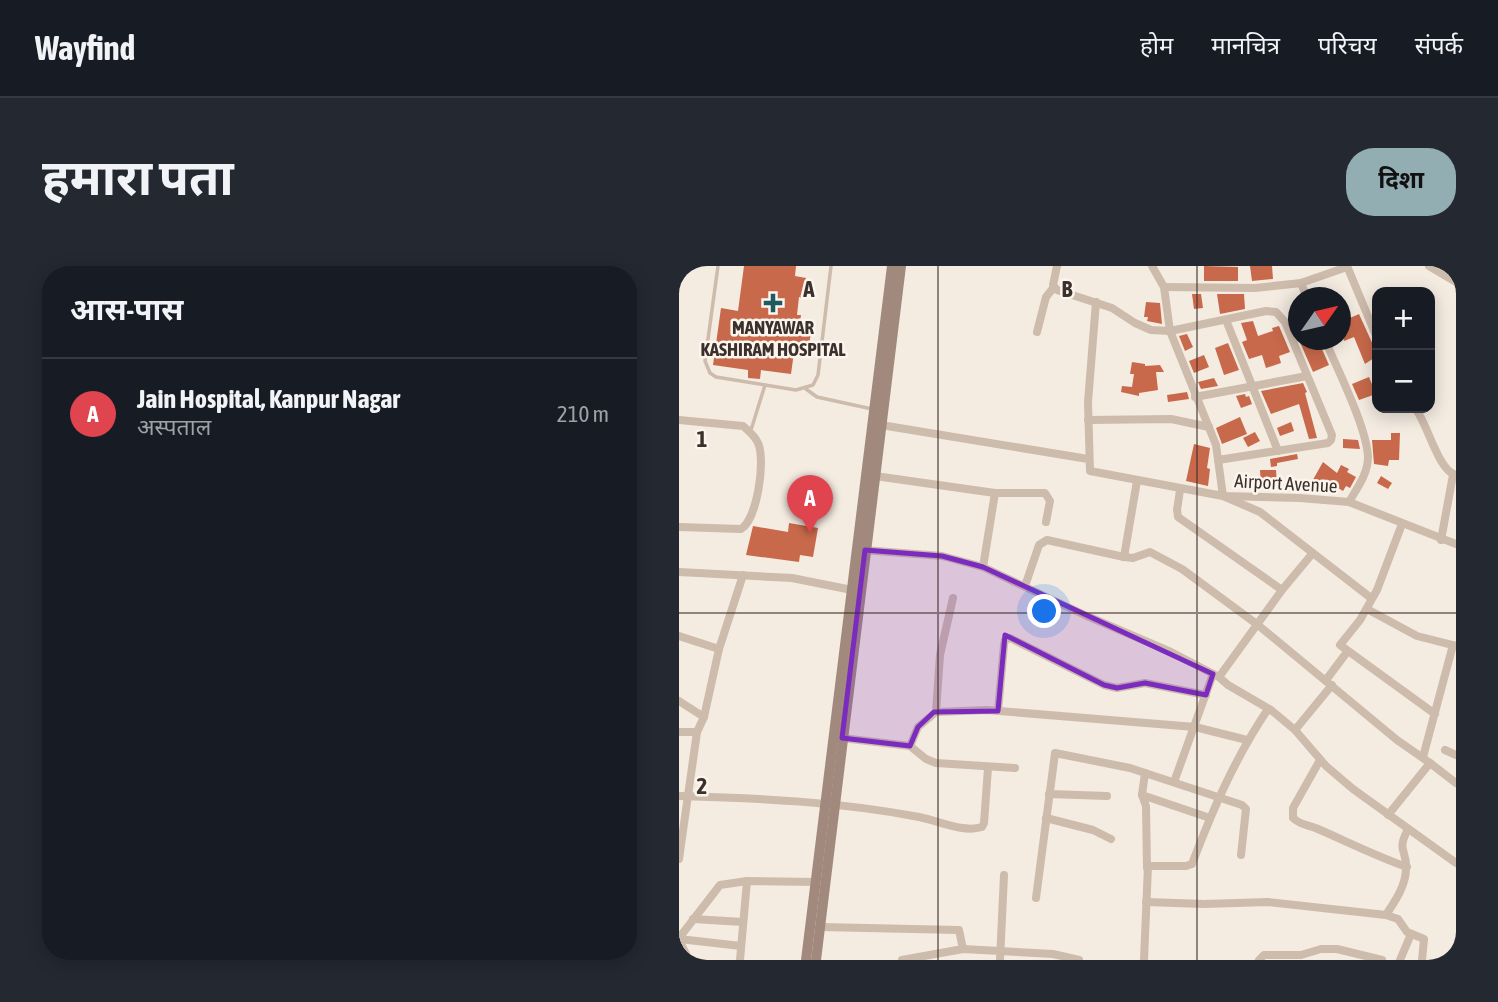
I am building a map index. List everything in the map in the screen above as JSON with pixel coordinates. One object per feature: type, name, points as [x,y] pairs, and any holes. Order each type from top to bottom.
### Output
[{"type":"main road","points":[[816,960],[830,805],[892,266]]},
{"type":"main road","points":[[861,550],[875,476],[901,266]]},
{"type":"main road","points":[[806,960],[816,882],[842,738],[856,590]]},
{"type":"street","points":[[1037,332],[1046,297],[1054,288],[1057,266]]},
{"type":"street","name":"Airport Avenue","points":[[1152,266],[1164,287],[1170,331],[1209,427],[1219,460],[1223,496],[1349,502],[1456,544]]},
{"type":"street","points":[[1164,287],[1255,288],[1301,283],[1347,266],[1372,326]]},
{"type":"street","points":[[1429,266],[1456,282]]},
{"type":"street","points":[[1301,283],[1303,287]]},
{"type":"street","points":[[1054,288],[1112,308],[1144,328],[1170,331],[1266,311],[1276,313],[1285,323],[1332,435],[1331,440],[1328,443],[1219,460]]},
{"type":"street","points":[[1096,302],[1088,420],[1090,471],[1223,496],[1261,512],[1371,598]]},
{"type":"street","points":[[1226,320],[1278,451]]},
{"type":"street","points":[[1329,350],[1353,407],[1368,457],[1365,476],[1349,502]]},
{"type":"street","points":[[1195,397],[1307,376]]},
{"type":"street","points":[[1419,413],[1446,470],[1455,475],[1441,540]]},
{"type":"street","points":[[679,419],[743,426],[758,443],[762,454],[759,486],[751,519],[746,526],[741,529],[679,527]]},
{"type":"street","points":[[1088,420],[1171,419],[1209,427]]},
{"type":"street","points":[[881,425],[1088,458]]},
{"type":"street","points":[[875,476],[995,493],[1045,493],[1050,501],[1046,522]]},
{"type":"street","points":[[1124,557],[1137,481]]},
{"type":"street","points":[[1180,490],[1178,517],[1282,590]]},
{"type":"street","points":[[983,566],[995,493]]},
{"type":"street","points":[[1402,524],[1377,590],[1367,609],[1340,643],[1347,652],[1435,714]]},
{"type":"street","points":[[1025,586],[1039,545],[1047,540],[1124,557],[1133,558],[1150,552],[1159,555],[1258,625],[1397,740],[1456,783]]},
{"type":"street","points":[[861,550],[942,556],[983,566],[1087,616],[1171,652],[1216,676],[1268,709],[1295,730],[1320,760],[1353,789],[1456,863]]},
{"type":"street","points":[[1174,782],[1206,695],[1216,676],[1312,554]]},
{"type":"street","points":[[679,572],[792,578],[856,590]]},
{"type":"street","points":[[679,859],[683,796],[697,732],[704,717],[719,649],[743,575]]},
{"type":"street","points":[[936,712],[940,655],[953,598]]},
{"type":"street","points":[[1367,609],[1405,631],[1454,646],[1435,714],[1426,760],[1388,815]]},
{"type":"street","points":[[679,636],[719,649]]},
{"type":"street","points":[[998,711],[1004,645],[1005,640],[1010,638],[1104,685],[1117,688],[1145,683],[1206,695]]},
{"type":"street","points":[[1295,730],[1347,652]]},
{"type":"street","points":[[679,701],[704,717]]},
{"type":"street","points":[[1147,868],[1150,865],[1192,864],[1218,796],[1247,740],[1268,709]]},
{"type":"street","points":[[910,747],[918,727],[936,712],[998,711],[1195,727],[1247,740]]},
{"type":"street","points":[[679,732],[697,732]]},
{"type":"street","points":[[842,738],[910,747],[936,763],[1016,768]]},
{"type":"street","points":[[1445,750],[1456,755]]},
{"type":"street","points":[[1036,898],[1055,753],[1145,772],[1243,805],[1246,809],[1241,855]]},
{"type":"street","points":[[1320,760],[1293,808],[1293,818],[1298,823],[1381,859],[1407,867]]},
{"type":"street","points":[[683,796],[830,805],[895,813],[978,829],[984,823],[988,768]]},
{"type":"street","points":[[1145,772],[1142,795],[1146,806],[1145,960]]},
{"type":"street","points":[[1049,794],[1107,796]]},
{"type":"street","points":[[1142,795],[1210,818]]},
{"type":"street","points":[[1046,818],[1093,830],[1111,839]]},
{"type":"street","points":[[1385,915],[1399,895],[1407,867],[1401,846],[1408,829]]},
{"type":"street","points":[[1000,960],[1004,875]]},
{"type":"street","points":[[740,960],[747,881]]},
{"type":"street","points":[[679,939],[720,885],[747,881],[816,882]]},
{"type":"street","points":[[1146,901],[1204,904],[1268,902],[1385,915],[1398,919],[1411,934],[1425,941],[1422,960]]},
{"type":"street","points":[[693,919],[743,922]]},
{"type":"street","points":[[820,927],[959,930],[963,949]]},
{"type":"street","points":[[1400,960],[1411,934]]},
{"type":"street","points":[[679,939],[741,946]]},
{"type":"street","points":[[679,939],[689,960]]},
{"type":"street","points":[[902,960],[963,949],[1000,949],[1053,954],[1080,960]]},
{"type":"street","points":[[1259,960],[1264,955],[1301,955],[1321,949],[1337,949],[1382,960]]},
{"type":"lane","points":[[718,266],[705,361],[711,373],[716,377],[796,390],[813,384],[818,375],[831,266]]},
{"type":"lane","points":[[750,432],[765,385]]},
{"type":"lane","points":[[806,388],[817,397],[874,410]]},
{"type":"highlighted area","points":[[865,550],[942,556],[983,567],[1213,674],[1206,695],[1145,683],[1117,688],[1104,685],[1005,635],[998,711],[934,712],[918,727],[910,746],[842,738]]},
{"type":"building","points":[[744,266],[796,266],[795,276],[806,278],[803,298],[799,297],[797,315],[801,315],[799,329],[811,331],[809,347],[795,345],[791,374],[761,370],[760,379],[748,378],[748,370],[713,365],[721,308],[738,311]]},
{"type":"building","points":[[1204,266],[1238,267],[1238,281],[1204,281]]},
{"type":"building","points":[[1250,266],[1272,266],[1273,279],[1252,281]]},
{"type":"building","points":[[1192,294],[1201,294],[1203,308],[1194,309]]},
{"type":"building","points":[[1217,294],[1244,294],[1245,309],[1220,314]]},
{"type":"building","points":[[1146,302],[1160,303],[1162,324],[1147,321],[1148,317],[1144,317]]},
{"type":"building","points":[[1359,314],[1372,343],[1372,359],[1365,364],[1354,337],[1351,338],[1351,318]]},
{"type":"building","points":[[1253,321],[1258,336],[1279,326],[1290,352],[1279,356],[1281,363],[1266,368],[1262,355],[1249,359],[1242,342],[1247,340],[1241,323]]},
{"type":"building","points":[[1187,334],[1193,347],[1185,351],[1179,336]]},
{"type":"building","points":[[1228,343],[1239,370],[1224,375],[1215,348]]},
{"type":"building","points":[[1303,350],[1322,350],[1329,365],[1313,372]]},
{"type":"building","points":[[1204,355],[1209,367],[1194,373],[1189,361]]},
{"type":"building","points":[[1132,362],[1145,366],[1160,365],[1164,372],[1156,372],[1158,390],[1139,393],[1139,396],[1121,392],[1122,386],[1132,387]]},
{"type":"building","points":[[1369,377],[1372,395],[1359,400],[1352,384]]},
{"type":"building","points":[[1214,378],[1218,386],[1201,389],[1198,382]]},
{"type":"building","points":[[1303,383],[1317,438],[1309,439],[1299,404],[1271,414],[1261,391]]},
{"type":"building","points":[[1187,392],[1189,399],[1168,402],[1167,395]]},
{"type":"building","points":[[1245,394],[1246,397],[1249,396],[1252,404],[1241,408],[1236,396]]},
{"type":"building","points":[[1240,417],[1247,434],[1222,444],[1216,428]]},
{"type":"building","points":[[1291,422],[1294,431],[1280,436],[1277,428]]},
{"type":"building","points":[[1255,432],[1260,441],[1248,447],[1243,438]]},
{"type":"building","points":[[1391,433],[1400,433],[1399,460],[1389,460],[1388,466],[1374,464],[1372,440],[1391,440]]},
{"type":"building","points":[[1343,439],[1358,440],[1360,449],[1343,448]]},
{"type":"building","points":[[1194,444],[1210,448],[1208,486],[1186,481]]},
{"type":"building","points":[[1297,454],[1298,459],[1277,463],[1277,466],[1271,467],[1270,459]]},
{"type":"building","points":[[1323,462],[1337,473],[1341,465],[1349,469],[1347,472],[1356,477],[1350,488],[1346,486],[1343,491],[1324,479],[1316,493],[1306,492]]},
{"type":"building","points":[[1260,470],[1276,470],[1277,486],[1261,487]]},
{"type":"building","points":[[1381,476],[1392,483],[1388,489],[1377,483]]},
{"type":"building","points":[[789,523],[818,528],[813,557],[800,555],[799,562],[746,555],[753,526],[788,532]]},
{"type":"place","name":"MANYAWAR KASHIRAM HOSPITAL","points":[[773,303]]},
{"type":"place","name":"Jain Hospital, Kanpur Nagar","points":[[810,533]]}]
